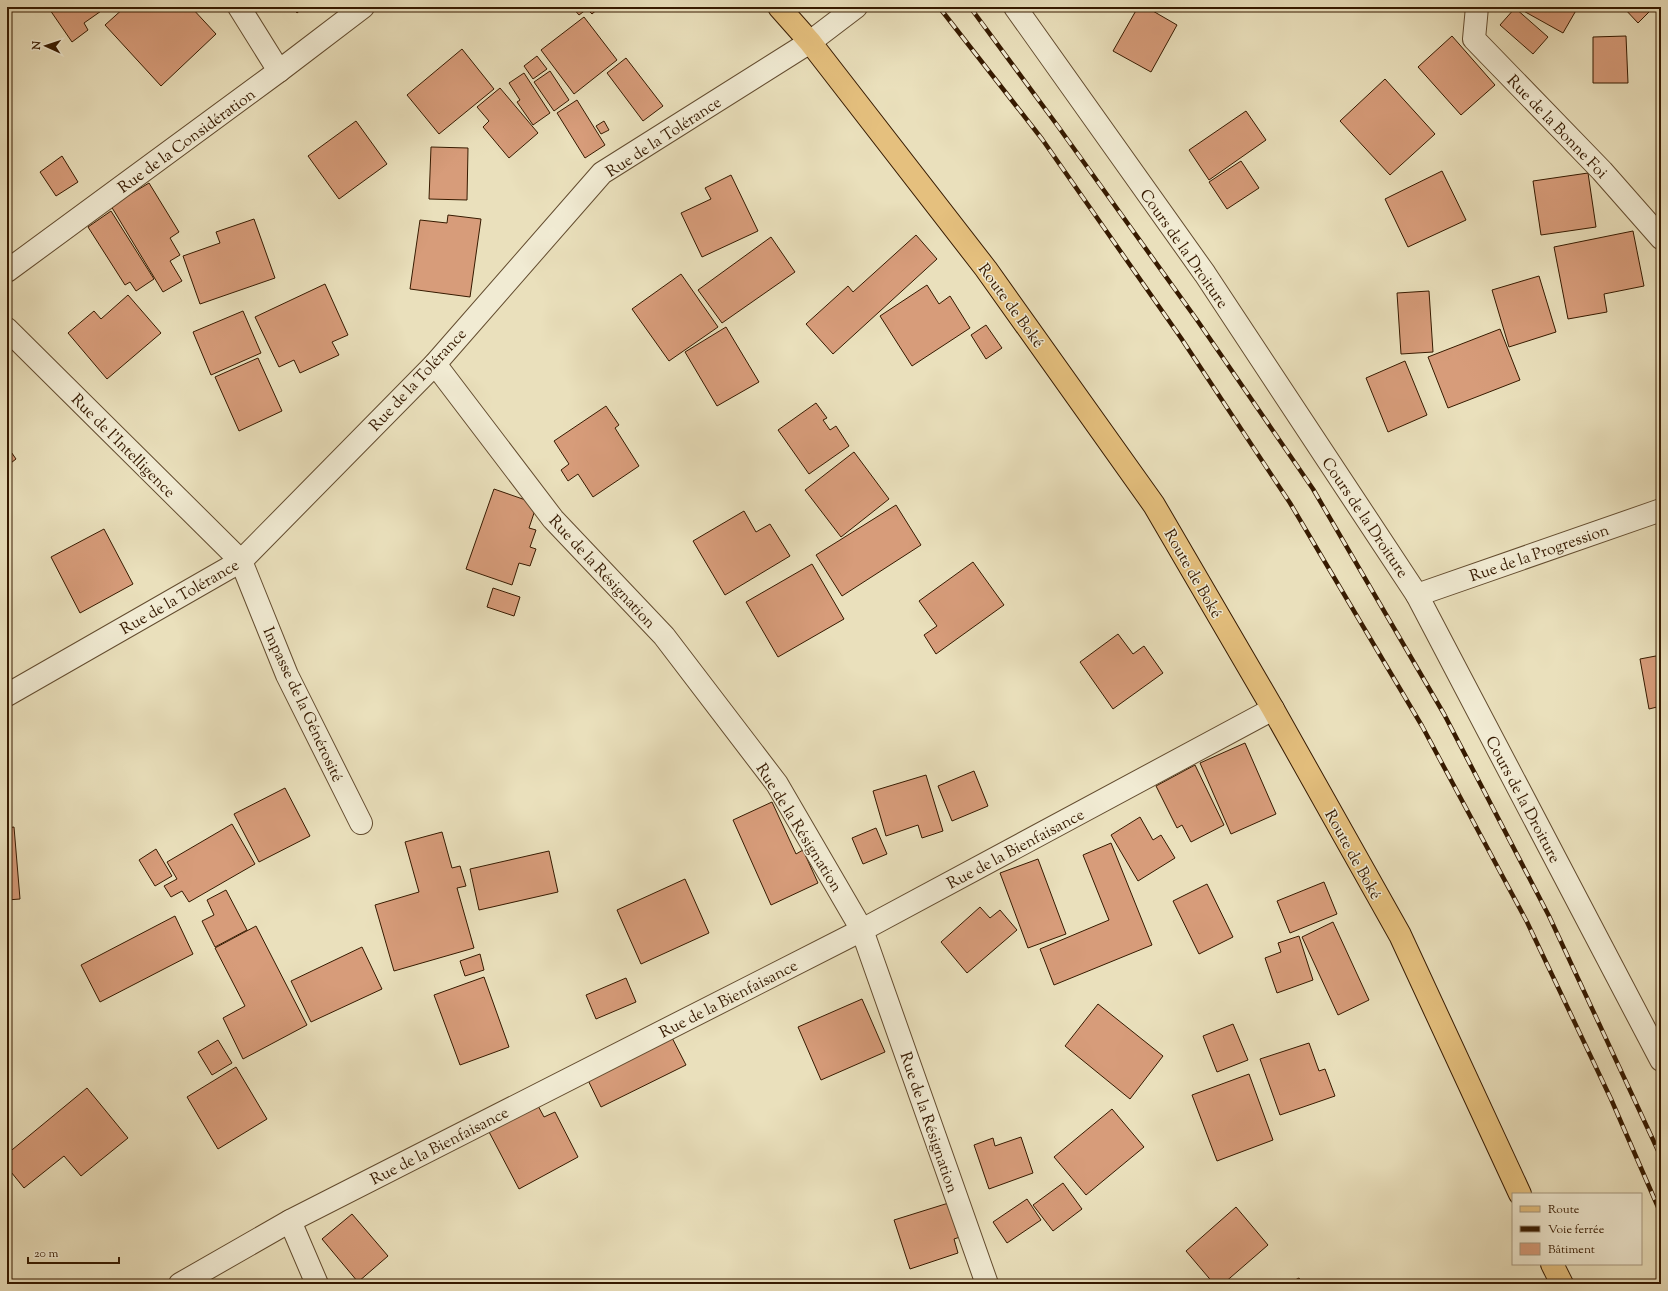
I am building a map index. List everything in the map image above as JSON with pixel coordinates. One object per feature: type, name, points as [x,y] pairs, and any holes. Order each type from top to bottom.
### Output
[{"type":"main road","name":"Route de Boké","points":[[779,7],[810,42],[986,269],[1154,505],[1273,709],[1400,935],[1520,1193]]},
{"type":"main road","points":[[1552,1265],[1562,1284]]},
{"type":"street","points":[[238,7],[279,71]]},
{"type":"street","name":"Rue de la Considération","points":[[7,271],[279,71],[363,7]]},
{"type":"street","name":"Rue de la Tolérance","points":[[7,695],[241,561],[435,364],[602,173],[810,42],[856,7]]},
{"type":"street","name":"Cours de la Droiture","points":[[1015,7],[1205,274],[1418,595],[1661,1060]]},
{"type":"street","name":"Rue de la Bonne Foi","points":[[1477,7],[1474,39],[1602,171],[1661,238]]},
{"type":"street","name":"Rue de l'Intelligence","points":[[7,329],[241,561]]},
{"type":"street","name":"Rue de la Résignation","points":[[435,364],[553,519],[664,636],[777,784],[862,930],[987,1284]]},
{"type":"street","name":"Rue de la Progression","points":[[1418,595],[1661,510]]},
{"type":"street","name":"Impasse de la Générosité","points":[[241,561],[287,675],[361,823]]},
{"type":"street","name":"Rue de la Bienfaisance","points":[[180,1284],[290,1221],[862,930],[1273,709]]},
{"type":"street","points":[[290,1221],[317,1284]]},
{"type":"building","points":[[55,7],[103,7],[104,9],[84,23],[88,30],[72,42],[50,10]]},
{"type":"building","points":[[125,7],[191,7],[216,34],[161,86],[105,25]]},
{"type":"building","points":[[292,7],[304,7],[297,13]]},
{"type":"building","points":[[572,7],[600,7],[592,14],[587,9],[579,15]]},
{"type":"building","points":[[1138,7],[1146,7],[1177,25],[1151,72],[1113,51]]},
{"type":"building","points":[[1521,7],[1578,7],[1563,33],[1520,9]]},
{"type":"building","points":[[1623,7],[1654,7],[1638,23]]},
{"type":"building","points":[[1515,8],[1548,37],[1533,54],[1500,25]]},
{"type":"building","points":[[584,17],[617,60],[574,94],[541,50]]},
{"type":"building","points":[[1452,36],[1495,85],[1461,115],[1418,67]]},
{"type":"building","points":[[1626,36],[1628,83],[1593,83],[1593,37]]},
{"type":"building","points":[[462,49],[494,89],[439,134],[407,95]]},
{"type":"building","points":[[537,56],[547,69],[533,79],[524,66]]},
{"type":"building","points":[[626,58],[663,106],[643,121],[607,73]]},
{"type":"building","points":[[550,71],[569,100],[554,111],[534,82]]},
{"type":"building","points":[[524,73],[550,113],[533,125],[517,102],[520,100],[509,83]]},
{"type":"building","points":[[1385,79],[1435,134],[1390,175],[1340,121]]},
{"type":"building","points":[[500,88],[538,133],[509,158],[483,127],[489,121],[477,107]]},
{"type":"building","points":[[577,100],[605,145],[585,158],[557,113]]},
{"type":"building","points":[[1246,111],[1266,140],[1209,180],[1189,150]]},
{"type":"building","points":[[356,121],[387,164],[339,199],[308,156]]},
{"type":"building","points":[[604,121],[609,130],[601,134],[596,126]]},
{"type":"building","points":[[431,147],[468,148],[467,200],[429,199]]},
{"type":"building","points":[[62,156],[78,182],[56,196],[40,172]]},
{"type":"building","points":[[1241,161],[1259,188],[1227,209],[1209,182]]},
{"type":"building","points":[[1442,171],[1466,220],[1408,247],[1385,199]]},
{"type":"building","points":[[1588,173],[1596,227],[1541,235],[1533,181]]},
{"type":"building","points":[[731,175],[758,231],[702,257],[681,213],[711,199],[705,188]]},
{"type":"building","points":[[149,183],[179,232],[170,238],[180,255],[170,261],[182,281],[163,292],[111,206]]},
{"type":"building","points":[[111,211],[154,279],[136,291],[130,282],[125,285],[88,227]]},
{"type":"building","points":[[448,215],[481,219],[470,297],[410,289],[420,220],[447,223]]},
{"type":"building","points":[[254,219],[275,278],[200,304],[183,256],[220,243],[216,232]]},
{"type":"building","points":[[1633,231],[1644,286],[1604,294],[1607,312],[1568,319],[1554,247]]},
{"type":"building","points":[[916,235],[937,259],[833,354],[806,324],[848,286],[853,292]]},
{"type":"building","points":[[771,237],[795,272],[722,323],[698,290]]},
{"type":"building","points":[[681,274],[718,327],[669,361],[632,309]]},
{"type":"building","points":[[1539,276],[1556,332],[1509,347],[1492,290]]},
{"type":"building","points":[[325,284],[348,335],[332,342],[339,355],[300,373],[294,360],[279,367],[255,317]]},
{"type":"building","points":[[927,285],[939,304],[950,296],[970,328],[912,366],[880,316]]},
{"type":"building","points":[[1429,291],[1433,352],[1401,354],[1397,293]]},
{"type":"building","points":[[128,295],[161,333],[107,379],[68,333],[94,311],[101,319]]},
{"type":"building","points":[[243,311],[261,353],[211,375],[193,332]]},
{"type":"building","points":[[986,325],[1002,348],[986,359],[971,335]]},
{"type":"building","points":[[726,327],[759,382],[717,406],[685,352]]},
{"type":"building","points":[[1500,329],[1520,380],[1448,408],[1428,357]]},
{"type":"building","points":[[258,358],[282,411],[239,431],[215,377]]},
{"type":"building","points":[[1405,361],[1427,415],[1388,432],[1366,378]]},
{"type":"building","points":[[816,403],[827,418],[823,420],[830,430],[836,426],[849,446],[809,474],[778,430]]},
{"type":"building","points":[[606,406],[619,425],[615,428],[639,466],[593,497],[578,474],[568,481],[561,470],[569,464],[554,441]]},
{"type":"building","points":[[7,446],[16,459],[7,466]]},
{"type":"building","points":[[854,452],[889,499],[841,537],[805,490]]},
{"type":"building","points":[[494,489],[537,504],[529,528],[536,530],[530,547],[536,549],[530,566],[519,563],[512,585],[466,569]]},
{"type":"building","points":[[896,505],[921,545],[842,596],[816,555]]},
{"type":"building","points":[[744,511],[756,532],[770,524],[790,556],[725,595],[693,541]]},
{"type":"building","points":[[104,529],[133,584],[80,613],[51,557]]},
{"type":"building","points":[[973,562],[1004,605],[936,654],[924,635],[937,626],[919,601]]},
{"type":"building","points":[[812,564],[844,619],[778,657],[746,602]]},
{"type":"building","points":[[493,588],[520,597],[514,616],[487,607]]},
{"type":"building","points":[[1118,634],[1133,654],[1144,646],[1163,673],[1113,709],[1080,662]]},
{"type":"building","points":[[1661,655],[1661,706],[1649,709],[1640,659]]},
{"type":"building","points":[[1245,743],[1276,814],[1231,834],[1200,763]]},
{"type":"building","points":[[1195,765],[1224,825],[1191,842],[1182,825],[1177,828],[1156,786]]},
{"type":"building","points":[[974,771],[988,806],[952,821],[938,786]]},
{"type":"building","points":[[926,775],[943,831],[922,838],[918,825],[886,836],[873,791]]},
{"type":"building","points":[[285,788],[310,836],[259,862],[234,814]]},
{"type":"building","points":[[772,802],[796,854],[803,850],[818,883],[771,905],[733,820]]},
{"type":"building","points":[[1140,817],[1153,840],[1161,835],[1175,858],[1138,881],[1111,835]]},
{"type":"building","points":[[232,824],[255,864],[189,902],[182,891],[171,897],[164,886],[177,879],[167,862]]},
{"type":"building","points":[[14,827],[20,899],[7,900],[7,828]]},
{"type":"building","points":[[876,828],[887,854],[863,864],[852,838]]},
{"type":"building","points":[[442,832],[452,868],[460,866],[466,886],[457,888],[474,948],[394,971],[375,905],[419,892],[405,842]]},
{"type":"building","points":[[1111,843],[1152,945],[1054,985],[1040,949],[1109,920],[1083,855]]},
{"type":"building","points":[[156,849],[172,876],[155,886],[139,860]]},
{"type":"building","points":[[549,851],[558,892],[479,910],[470,869]]},
{"type":"building","points":[[1038,859],[1066,934],[1028,948],[1000,873]]},
{"type":"building","points":[[685,879],[709,933],[641,964],[617,910]]},
{"type":"building","points":[[1324,882],[1337,914],[1290,933],[1277,901]]},
{"type":"building","points":[[1207,884],[1233,937],[1199,954],[1173,901]]},
{"type":"building","points":[[226,890],[247,930],[215,947],[202,921],[214,915],[207,900]]},
{"type":"building","points":[[980,907],[990,918],[1000,910],[1017,930],[967,973],[941,942]]},
{"type":"building","points":[[175,916],[193,954],[100,1002],[81,965]]},
{"type":"building","points":[[1333,922],[1369,1000],[1338,1015],[1302,937]]},
{"type":"building","points":[[256,926],[307,1025],[243,1059],[223,1018],[245,1006],[215,948]]},
{"type":"building","points":[[1299,936],[1313,980],[1277,993],[1265,958],[1281,952],[1278,943]]},
{"type":"building","points":[[362,947],[382,989],[311,1022],[291,981]]},
{"type":"building","points":[[480,954],[484,970],[465,976],[460,961]]},
{"type":"building","points":[[484,977],[509,1047],[460,1065],[434,995]]},
{"type":"building","points":[[626,978],[636,1002],[596,1019],[586,995]]},
{"type":"building","points":[[862,999],[885,1052],[821,1080],[798,1027]]},
{"type":"building","points":[[1098,1004],[1163,1056],[1130,1099],[1065,1046]]},
{"type":"building","points":[[1233,1024],[1248,1060],[1217,1072],[1203,1036]]},
{"type":"building","points":[[668,1030],[686,1065],[601,1107],[584,1072]]},
{"type":"building","points":[[218,1040],[232,1063],[212,1075],[198,1052]]},
{"type":"building","points":[[1309,1043],[1319,1071],[1325,1069],[1335,1096],[1280,1115],[1260,1059]]},
{"type":"building","points":[[236,1067],[267,1119],[218,1149],[187,1097]]},
{"type":"building","points":[[1249,1074],[1273,1140],[1217,1161],[1192,1095]]},
{"type":"building","points":[[87,1088],[128,1138],[81,1176],[64,1156],[24,1188],[7,1167],[7,1154]]},
{"type":"building","points":[[537,1104],[544,1117],[555,1112],[578,1157],[519,1189],[488,1130]]},
{"type":"building","points":[[1112,1109],[1144,1147],[1086,1195],[1054,1157]]},
{"type":"building","points":[[1021,1137],[1033,1173],[989,1189],[974,1145],[993,1138],[995,1146]]},
{"type":"building","points":[[1063,1183],[1082,1209],[1053,1231],[1033,1205]]},
{"type":"building","points":[[1027,1199],[1041,1220],[1007,1243],[993,1222]]},
{"type":"building","points":[[955,1201],[966,1235],[954,1239],[958,1253],[910,1269],[894,1220]]},
{"type":"building","points":[[1236,1207],[1268,1245],[1223,1284],[1214,1284],[1186,1251]]},
{"type":"building","points":[[352,1214],[388,1256],[358,1282],[322,1239]]},
{"type":"building","points":[[1299,1278],[1303,1284],[1287,1284]]},
{"type":"railway","points":[[939,7],[1042,139],[1181,338],[1290,503],[1422,726],[1527,922],[1611,1099],[1661,1214]]},
{"type":"railway","points":[[970,7],[1197,320],[1313,489],[1444,714],[1549,916],[1661,1157]]}]
